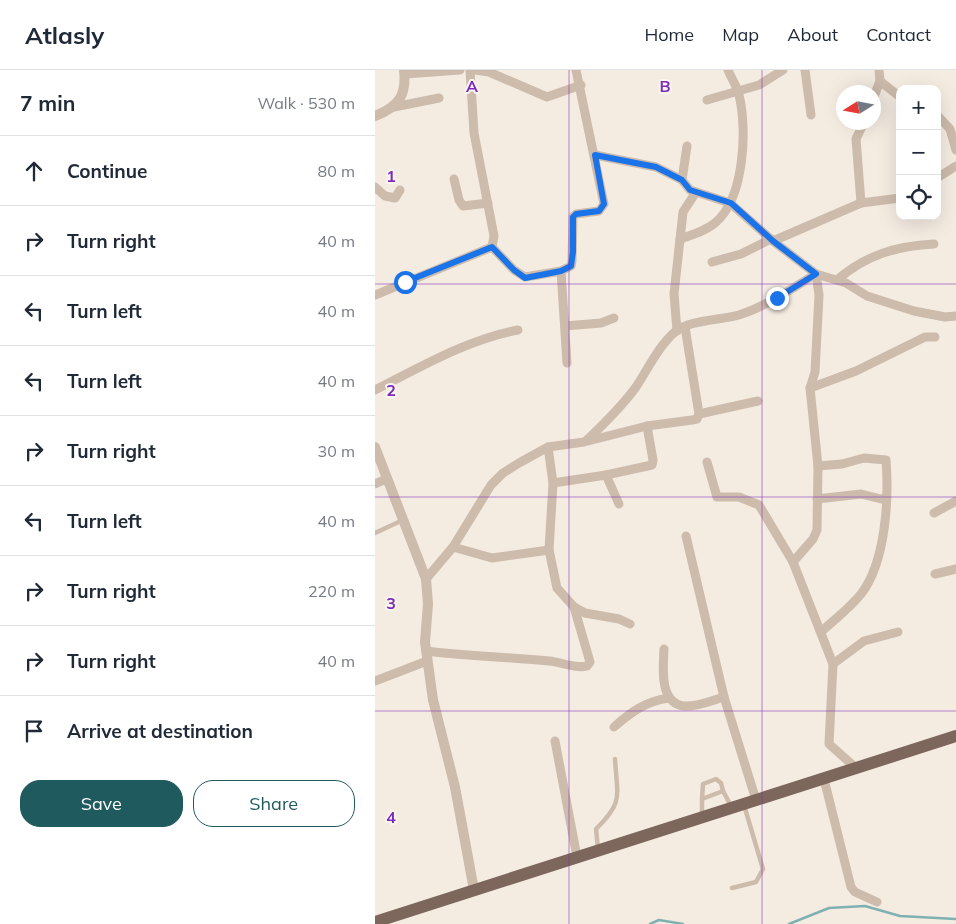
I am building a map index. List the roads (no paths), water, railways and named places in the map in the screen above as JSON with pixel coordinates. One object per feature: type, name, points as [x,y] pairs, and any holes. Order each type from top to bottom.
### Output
[{"type":"main road","points":[[375,922],[956,736]]},
{"type":"street","points":[[394,107],[401,96],[404,72],[460,70]]},
{"type":"street","points":[[470,70],[474,133],[494,236],[492,247]]},
{"type":"street","points":[[475,70],[489,72],[536,94],[547,97],[581,86]]},
{"type":"street","points":[[680,238],[698,233],[716,222],[731,203],[740,172],[743,130],[737,90],[727,70]]},
{"type":"street","points":[[707,100],[759,85],[783,70]]},
{"type":"street","points":[[805,70],[811,116]]},
{"type":"street","points":[[878,85],[879,70]]},
{"type":"street","points":[[492,247],[514,270],[525,278],[561,271],[571,266],[573,217],[576,214],[599,211],[604,204],[579,71]]},
{"type":"street","points":[[880,81],[896,94]]},
{"type":"street","points":[[375,116],[394,107],[439,98]]},
{"type":"street","points":[[941,119],[950,129],[956,150]]},
{"type":"street","points":[[860,130],[856,139],[861,203]]},
{"type":"street","points":[[682,180],[687,146]]},
{"type":"street","points":[[595,155],[656,167],[682,180],[690,190],[731,203],[772,240],[816,274],[837,280],[867,296],[914,311],[956,316]]},
{"type":"street","points":[[941,175],[956,166]]},
{"type":"street","points":[[454,179],[459,200],[463,206],[488,203]]},
{"type":"street","points":[[375,187],[385,196],[395,198],[400,190]]},
{"type":"street","points":[[426,579],[453,547],[485,494],[503,473],[548,447],[584,442],[647,426],[697,419],[699,414],[674,294],[683,212],[696,192]]},
{"type":"street","points":[[712,262],[741,254],[861,203],[896,199]]},
{"type":"street","points":[[837,280],[864,260],[896,248],[934,244]]},
{"type":"street","points":[[375,295],[492,247]]},
{"type":"street","points":[[561,271],[567,363]]},
{"type":"street","points":[[584,442],[605,424],[635,389],[667,340],[681,329],[737,315],[767,305],[816,274]]},
{"type":"street","points":[[793,562],[813,539],[817,530],[818,466],[810,388],[815,372],[819,295],[816,274]]},
{"type":"street","points":[[565,326],[601,323],[614,318]]},
{"type":"street","points":[[375,390],[466,345],[517,330]]},
{"type":"street","points":[[810,388],[857,371],[925,337],[935,336]]},
{"type":"street","points":[[699,414],[758,401]]},
{"type":"street","points":[[553,483],[606,475],[652,465],[653,460],[647,426]]},
{"type":"street","points":[[375,447],[426,579],[428,604],[426,656],[439,728],[455,787],[475,890]]},
{"type":"street","points":[[548,447],[553,483],[549,550],[557,588],[574,607],[585,613],[619,619],[630,624]]},
{"type":"street","points":[[818,466],[842,464],[864,458],[886,460],[887,516],[872,576],[852,604],[822,631]]},
{"type":"street","points":[[707,462],[717,497],[739,497],[759,505],[793,562],[822,631],[833,664],[829,744],[856,768]]},
{"type":"street","points":[[606,475],[619,504]]},
{"type":"street","points":[[375,484],[386,479]]},
{"type":"street","points":[[817,499],[861,494],[881,499],[886,498]]},
{"type":"street","points":[[934,513],[956,501]]},
{"type":"street","points":[[686,536],[725,697],[744,804]]},
{"type":"street","points":[[453,547],[492,558],[549,550]]},
{"type":"street","points":[[935,574],[956,570]]},
{"type":"street","points":[[375,681],[426,656],[501,656],[552,661],[582,668],[590,662],[574,607]]},
{"type":"street","points":[[833,664],[864,642],[898,632]]},
{"type":"street","points":[[664,649],[663,672],[669,698]]},
{"type":"street","points":[[614,727],[633,710],[650,701],[669,698],[678,704],[687,706],[725,697]]},
{"type":"street","points":[[555,741],[577,857]]},
{"type":"street","points":[[824,779],[851,887],[855,892],[877,902]]},
{"type":"lane","points":[[375,533],[403,520]]},
{"type":"lane","points":[[598,850],[596,829],[613,812],[617,803],[615,759]]},
{"type":"lane","points":[[702,817],[701,799],[703,784],[719,780],[723,791],[744,804],[763,869],[756,882],[732,888]]},
{"type":"lane","points":[[701,799],[723,791]]},
{"type":"waterway","points":[[789,924],[829,908],[865,906],[900,916],[956,919]]},
{"type":"waterway","points":[[650,924],[659,920],[683,924]]}]
